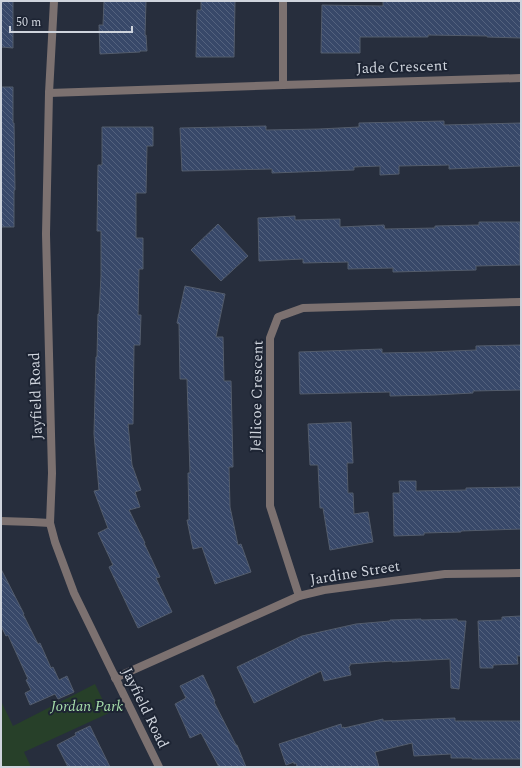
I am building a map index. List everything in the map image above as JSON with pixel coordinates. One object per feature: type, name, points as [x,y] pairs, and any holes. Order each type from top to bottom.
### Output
[{"type":"street","name":"Jayfield Road","points":[[54,1],[49,93],[46,234],[52,473],[50,523],[55,542],[74,593],[159,767]]},
{"type":"street","points":[[283,1],[283,85]]},
{"type":"street","name":"Jade Crescent","points":[[49,93],[521,78]]},
{"type":"street","name":"Jellicoe Crescent","points":[[299,596],[270,506],[270,338],[278,317],[303,308],[521,302]]},
{"type":"street","points":[[1,521],[50,523]]},
{"type":"street","name":"Jardine Street","points":[[115,678],[299,596],[324,590],[445,574],[521,572]]},
{"type":"green space","name":"Jordan Park","points":[[95,684],[109,713],[24,752],[31,767],[1,767],[1,701],[13,726]]},
{"type":"building","points":[[1,1],[13,1],[13,48],[1,47]]},
{"type":"building","points":[[104,1],[146,1],[145,35],[147,51],[100,54],[99,25],[103,25]]},
{"type":"building","points":[[201,1],[235,1],[234,57],[196,57],[197,10],[201,10]]},
{"type":"building","points":[[383,1],[521,1],[521,38],[428,35],[428,37],[360,37],[360,53],[321,53],[322,5],[383,6]]},
{"type":"building","points":[[1,87],[13,87],[15,190],[14,227],[1,227]]},
{"type":"building","points":[[444,121],[444,125],[521,123],[521,166],[449,169],[449,165],[399,166],[399,174],[380,175],[380,166],[354,167],[354,170],[272,173],[272,169],[182,171],[180,128],[266,126],[266,130],[319,129],[359,127],[359,123]]},
{"type":"building","points":[[102,127],[153,127],[153,146],[147,146],[146,193],[136,193],[136,238],[143,238],[143,269],[139,269],[138,315],[141,315],[140,345],[134,345],[133,424],[128,424],[132,465],[141,490],[135,492],[140,507],[129,510],[160,577],[156,578],[172,612],[138,628],[109,567],[113,565],[98,533],[108,528],[94,491],[99,490],[94,434],[96,357],[101,276],[101,231],[97,231],[98,165],[102,165]]},
{"type":"building","points":[[295,216],[295,220],[340,219],[340,227],[384,225],[385,229],[479,225],[479,222],[520,222],[520,265],[476,266],[476,270],[393,272],[393,268],[348,269],[348,262],[303,263],[303,259],[259,261],[258,218]]},
{"type":"building","points":[[218,224],[248,256],[221,281],[191,250]]},
{"type":"building","points":[[185,286],[225,294],[216,337],[223,337],[224,381],[231,381],[233,467],[229,467],[230,507],[238,545],[241,544],[251,572],[215,584],[202,547],[193,549],[187,520],[189,520],[188,473],[190,473],[187,379],[180,379],[179,324],[177,323]]},
{"type":"building","points":[[521,345],[521,390],[390,396],[390,392],[300,394],[299,352],[382,349],[382,353],[430,352],[476,350],[476,346]]},
{"type":"building","points":[[351,422],[353,463],[347,463],[348,493],[353,493],[354,514],[368,512],[373,542],[330,550],[323,508],[320,508],[318,465],[310,465],[308,424]]},
{"type":"building","points":[[399,481],[416,481],[416,491],[521,487],[521,529],[424,533],[424,535],[394,536],[393,493],[400,493]]},
{"type":"building","points":[[1,569],[38,644],[40,643],[51,668],[53,667],[59,680],[67,676],[74,692],[58,699],[55,694],[30,705],[25,693],[31,690],[26,680],[28,679],[8,635],[6,636],[1,626]]},
{"type":"building","points":[[521,616],[521,656],[517,656],[518,664],[493,665],[493,668],[480,668],[478,621],[502,620],[502,617]]},
{"type":"building","points":[[457,619],[458,621],[466,621],[459,689],[451,688],[450,659],[392,661],[350,664],[349,667],[351,675],[324,681],[321,671],[254,703],[237,667],[302,636],[356,624],[390,620]]},
{"type":"building","points":[[203,675],[215,701],[214,702],[237,745],[246,767],[219,767],[201,733],[190,738],[175,704],[186,698],[180,686]]},
{"type":"building","points":[[455,718],[455,721],[521,721],[521,759],[451,758],[451,754],[414,756],[412,743],[375,752],[379,767],[297,767],[296,763],[294,764],[294,762],[286,765],[279,744],[341,724],[342,728],[344,728],[383,719],[383,721]]},
{"type":"building","points":[[90,726],[110,767],[68,767],[57,745],[76,735],[75,733]]}]
